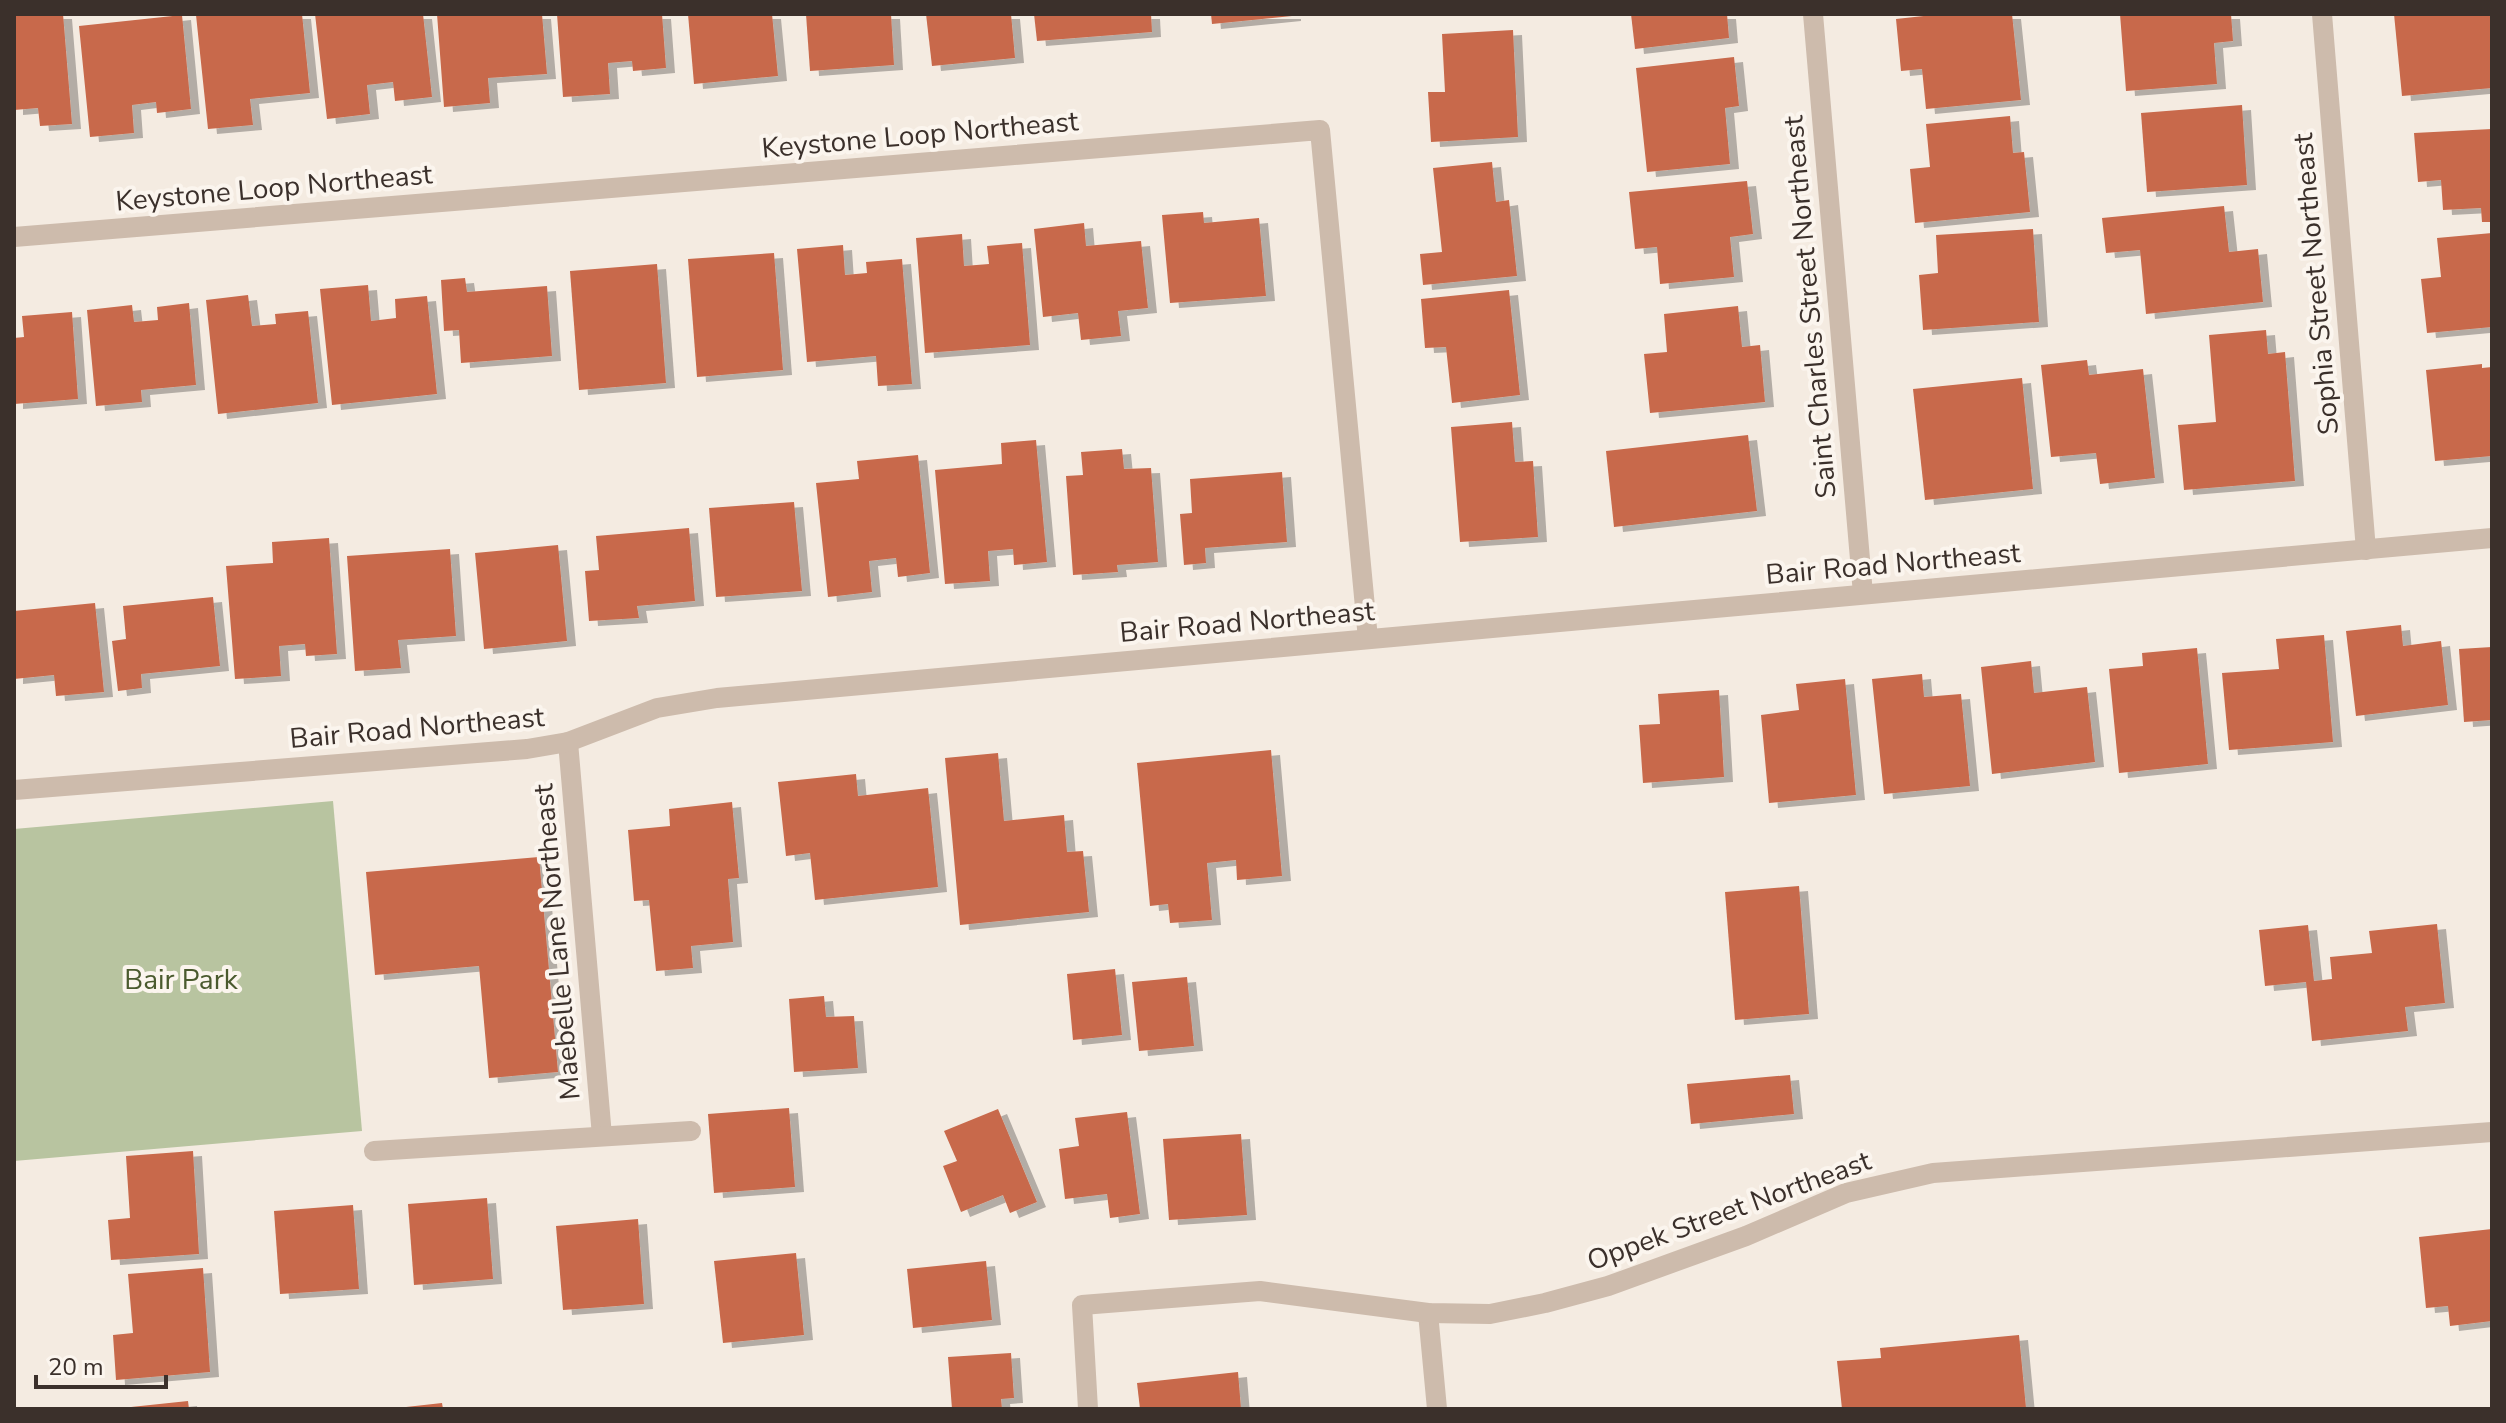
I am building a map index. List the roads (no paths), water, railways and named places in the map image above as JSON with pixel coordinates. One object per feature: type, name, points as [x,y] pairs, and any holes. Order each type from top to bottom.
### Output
[{"type":"street","name":"Saint Charles Street Northeast","points":[[1813,14],[1863,594]]},
{"type":"street","name":"Sophia Street Northeast","points":[[2322,14],[2366,550]]},
{"type":"street","name":"Keystone Loop Northeast","points":[[14,237],[1320,130],[1368,639]]},
{"type":"street","name":"Bair Road Northeast","points":[[14,790],[527,749],[568,742],[657,708],[717,698],[2492,538]]},
{"type":"street","name":"Maebelle Lane Northeast","points":[[568,742],[602,1136]]},
{"type":"street","name":"Maebelle Lane Northeast","points":[[374,1151],[691,1131]]},
{"type":"street","name":"Oppek Street Northeast","points":[[1088,1409],[1082,1305],[1260,1291],[1428,1313],[1490,1314],[1608,1286],[1746,1236],[1846,1193],[1933,1173],[2492,1132]]},
{"type":"street","points":[[1428,1313],[1437,1409]]},
{"type":"park label","name":"Bair Park","points":[[181,980]]}]
